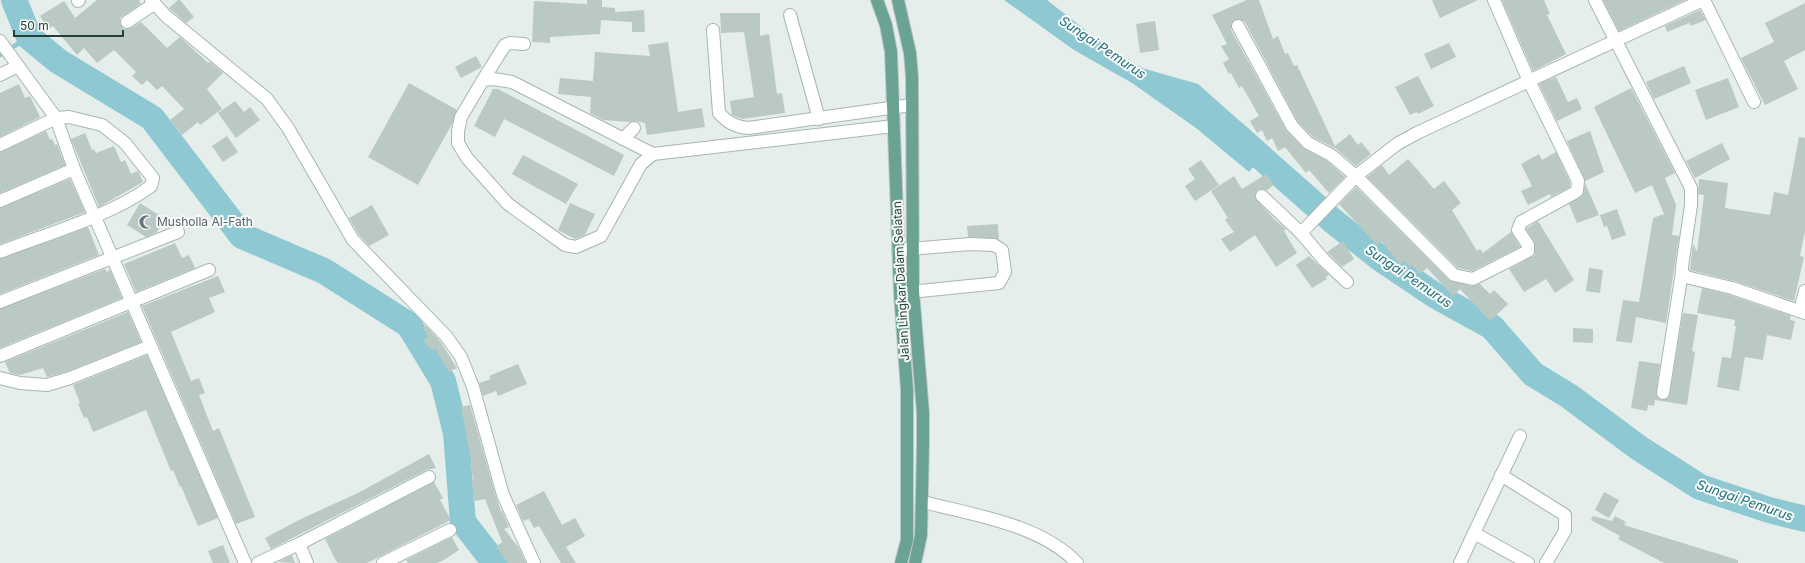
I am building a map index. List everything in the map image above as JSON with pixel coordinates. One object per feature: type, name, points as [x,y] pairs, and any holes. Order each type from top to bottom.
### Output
[{"type":"main road","name":"Jalan Lingkar Dalam Selatan","points":[[877,0],[886,25],[891,52],[900,293],[908,390],[907,540],[901,563]]},
{"type":"main road","name":"Jalan Lingkar Dalam Selatan","points":[[898,0],[910,53],[913,291],[923,412],[923,502],[921,536],[916,563]]},
{"type":"street","points":[[1238,26],[1292,126],[1308,143],[1331,155],[1356,176],[1454,275],[1474,279],[1507,263],[1529,249],[1518,230],[1521,222],[1574,193],[1578,186],[1578,181],[1529,82],[1494,0]]},
{"type":"street","points":[[1595,0],[1691,188],[1682,272],[1663,393]]},
{"type":"street","points":[[1301,233],[1335,200],[1356,176],[1397,144],[1703,0],[1754,102]]},
{"type":"street","points":[[127,22],[153,2],[267,99],[288,128],[353,240],[446,336],[461,358],[473,387],[503,495],[534,563]]},
{"type":"street","points":[[790,15],[819,119]]},
{"type":"street","points":[[713,30],[719,113],[724,119],[738,127],[749,128],[911,105]]},
{"type":"street","points":[[1,42],[56,118],[74,169],[245,563]]},
{"type":"street","points":[[524,44],[510,43],[505,45],[461,117],[458,131],[458,143],[467,158],[508,204],[565,245],[576,247],[601,236],[640,164],[653,154],[894,126]]},
{"type":"street","points":[[0,75],[16,63]]},
{"type":"street","points":[[484,80],[493,79],[512,82],[653,154]]},
{"type":"street","points":[[0,145],[56,118],[69,117],[102,125],[125,143],[153,178],[151,186],[141,193],[94,216],[0,252]]},
{"type":"street","points":[[623,139],[634,128]]},
{"type":"street","points":[[0,200],[74,169]]},
{"type":"street","points":[[1262,196],[1301,233],[1324,260],[1347,282]]},
{"type":"street","points":[[0,302],[178,232]]},
{"type":"street","points":[[898,250],[970,244],[994,245],[1002,250],[1005,272],[999,283],[900,293]]},
{"type":"street","points":[[0,356],[208,270]]},
{"type":"street","points":[[1682,272],[1686,277],[1732,288],[1803,312],[1805,291]]},
{"type":"street","points":[[0,378],[20,384],[47,385],[70,378],[150,346]]},
{"type":"street","points":[[1460,563],[1520,436]]},
{"type":"street","points":[[1501,475],[1565,515],[1564,531],[1546,563]]},
{"type":"street","points":[[258,563],[299,544],[429,477]]},
{"type":"street","points":[[923,502],[1020,527],[1057,547],[1077,563]]},
{"type":"street","points":[[383,563],[450,530]]},
{"type":"street","points":[[1474,533],[1528,563]]},
{"type":"street","points":[[299,544],[307,563]]},
{"type":"water","points":[[1004,0],[1047,0],[1098,40],[1142,68],[1198,84],[1269,147],[1249,172],[1196,128],[1132,83],[1074,50]]},
{"type":"building","points":[[97,0],[139,0],[141,4],[120,18],[120,23],[123,29],[131,28],[141,22],[167,48],[180,37],[208,63],[210,62],[221,71],[223,73],[207,89],[222,109],[200,125],[198,122],[182,135],[170,120],[184,109],[162,86],[157,90],[147,80],[142,85],[132,76],[136,72],[114,50],[97,63],[84,48],[77,55],[53,26],[48,29],[40,16],[64,1],[75,18]]},
{"type":"building","points":[[180,0],[194,17],[186,23],[169,8]]},
{"type":"building","points":[[587,0],[602,0],[602,7],[615,8],[615,12],[644,10],[645,32],[632,32],[632,22],[601,20],[600,34],[550,37],[550,43],[532,42],[534,1],[587,4]]},
{"type":"building","points":[[1247,0],[1259,0],[1273,39],[1278,36],[1285,54],[1288,53],[1294,66],[1297,65],[1335,146],[1350,134],[1358,145],[1361,142],[1371,154],[1356,166],[1335,148],[1313,137],[1298,122],[1245,22],[1239,19],[1234,20],[1231,25],[1231,30],[1286,130],[1303,148],[1327,161],[1345,177],[1329,193],[1309,170],[1306,173],[1285,147],[1278,151],[1272,138],[1267,141],[1262,130],[1257,133],[1250,121],[1259,116],[1242,86],[1239,88],[1231,73],[1229,74],[1223,63],[1229,59],[1221,46],[1227,44],[1212,15]]},
{"type":"building","points":[[1432,0],[1478,0],[1440,18]]},
{"type":"building","points":[[1502,0],[1544,0],[1550,14],[1547,15],[1566,54],[1533,71]]},
{"type":"building","points":[[1603,0],[1685,0],[1619,31]]},
{"type":"building","points":[[1805,3],[1805,50],[1784,61],[1798,89],[1765,105],[1741,58],[1774,42],[1765,23]]},
{"type":"building","points":[[1700,10],[1706,20],[1691,26],[1689,23],[1667,32],[1665,26]]},
{"type":"building","points":[[720,13],[760,13],[760,36],[769,34],[777,94],[782,93],[785,113],[742,119],[732,115],[730,101],[754,97],[744,32],[721,33]]},
{"type":"building","points":[[1155,21],[1159,50],[1140,53],[1136,24]]},
{"type":"building","points":[[668,42],[678,112],[702,108],[705,127],[647,135],[645,123],[636,121],[629,122],[603,120],[590,113],[591,97],[558,94],[560,78],[593,81],[595,52],[650,56],[648,45]]},
{"type":"building","points":[[1449,43],[1456,57],[1431,69],[1424,54]]},
{"type":"building","points":[[476,56],[482,67],[461,78],[455,67]]},
{"type":"building","points":[[1684,66],[1691,83],[1654,99],[1646,82]]},
{"type":"building","points":[[1418,76],[1434,106],[1418,114],[1417,112],[1410,115],[1395,87]]},
{"type":"building","points":[[1556,77],[1568,102],[1577,98],[1582,109],[1557,121],[1539,84]]},
{"type":"building","points":[[1728,78],[1739,107],[1706,120],[1695,90]]},
{"type":"building","points":[[409,83],[457,110],[452,124],[418,185],[368,157]]},
{"type":"building","points":[[19,84],[25,98],[30,96],[40,117],[0,137],[0,93]]},
{"type":"building","points":[[1631,88],[1675,173],[1665,178],[1676,205],[1672,235],[1679,236],[1666,323],[1636,317],[1632,343],[1616,341],[1623,300],[1639,302],[1653,218],[1664,214],[1652,185],[1635,193],[1594,107]]},
{"type":"building","points":[[493,89],[498,89],[624,155],[614,176],[504,119],[495,137],[474,126]]},
{"type":"building","points":[[235,101],[244,112],[250,107],[260,120],[236,138],[218,113]]},
{"type":"building","points":[[46,131],[50,140],[52,139],[55,145],[57,144],[65,165],[0,193],[0,152]]},
{"type":"building","points":[[1590,131],[1604,172],[1585,181],[1567,141]]},
{"type":"building","points":[[85,133],[92,150],[94,149],[96,153],[114,146],[121,162],[125,160],[131,174],[138,171],[143,182],[99,207],[71,139]]},
{"type":"building","points":[[227,136],[238,152],[223,162],[212,146]]},
{"type":"building","points":[[1799,137],[1805,138],[1805,231],[1800,256],[1804,257],[1794,301],[1734,281],[1690,270],[1693,244],[1697,252],[1704,195],[1698,194],[1699,179],[1728,183],[1725,208],[1770,215],[1774,192],[1788,195]]},
{"type":"building","points":[[1722,143],[1730,159],[1695,178],[1686,161]]},
{"type":"building","points":[[1556,152],[1570,182],[1570,187],[1551,197],[1550,194],[1528,205],[1521,191],[1532,186],[1521,164],[1539,154],[1542,160]]},
{"type":"building","points":[[523,155],[578,184],[566,204],[512,174]]},
{"type":"building","points":[[1408,159],[1434,189],[1444,181],[1461,203],[1452,210],[1477,251],[1480,249],[1483,253],[1511,232],[1520,247],[1472,271],[1458,268],[1367,177],[1382,165],[1389,175]]},
{"type":"building","points":[[1201,160],[1219,185],[1195,201],[1185,186],[1195,179],[1188,169]]},
{"type":"building","points":[[1266,174],[1274,185],[1267,190],[1260,189],[1257,191],[1255,198],[1275,220],[1286,229],[1284,231],[1297,253],[1276,267],[1255,235],[1230,252],[1221,239],[1234,232],[1225,220],[1228,218],[1211,191],[1234,176],[1242,189]]},
{"type":"building","points":[[70,179],[85,212],[0,244],[0,208]]},
{"type":"building","points":[[1585,183],[1599,215],[1577,223],[1569,204],[1583,195]]},
{"type":"building","points":[[1356,187],[1449,280],[1471,286],[1480,284],[1490,294],[1494,290],[1508,304],[1490,321],[1460,289],[1453,296],[1427,268],[1420,274],[1412,265],[1410,267],[1404,261],[1400,265],[1381,241],[1377,245],[1339,204]]},
{"type":"building","name":"Musholla Al-Fath","points":[[140,203],[165,219],[157,232],[146,237],[127,225]]},
{"type":"building","points":[[570,203],[595,214],[585,235],[575,239],[558,230]]},
{"type":"building","points":[[372,205],[389,235],[369,246],[359,235],[349,218]]},
{"type":"building","points":[[1617,209],[1626,235],[1612,240],[1607,226],[1604,227],[1600,215]]},
{"type":"building","points":[[1538,221],[1574,280],[1555,293],[1546,279],[1524,292],[1509,269],[1535,255],[1534,241],[1526,229]]},
{"type":"building","points":[[998,224],[999,239],[968,237],[967,226]]},
{"type":"building","points":[[88,227],[99,255],[0,294],[0,259]]},
{"type":"building","points":[[1343,241],[1354,259],[1342,267],[1327,252]]},
{"type":"building","points":[[175,243],[182,258],[189,255],[195,268],[136,292],[124,264]]},
{"type":"building","points":[[1309,256],[1329,275],[1326,277],[1327,279],[1312,288],[1296,265]]},
{"type":"building","points":[[1589,268],[1603,270],[1600,293],[1586,291]]},
{"type":"building","points":[[105,269],[107,272],[110,270],[122,298],[0,348],[0,309]]},
{"type":"building","points":[[218,276],[225,292],[209,298],[215,312],[171,332],[191,381],[199,378],[205,393],[199,395],[213,431],[219,428],[255,517],[236,524],[142,306]]},
{"type":"building","points":[[1702,288],[1730,295],[1791,316],[1790,320],[1795,321],[1791,340],[1767,335],[1763,360],[1745,357],[1739,391],[1717,387],[1722,357],[1731,358],[1736,326],[1734,326],[1735,320],[1697,313]]},
{"type":"building","points":[[128,312],[141,342],[68,371],[47,377],[43,368],[20,375],[10,373],[5,362]]},
{"type":"building","points":[[1683,313],[1698,315],[1692,351],[1695,352],[1687,405],[1655,400],[1654,406],[1648,405],[1647,411],[1631,408],[1639,361],[1660,364],[1656,395],[1661,400],[1669,397]]},
{"type":"building","points":[[426,326],[440,341],[457,368],[449,372],[435,348],[432,350],[423,341],[428,337],[423,328]]},
{"type":"building","points":[[1573,328],[1593,329],[1593,343],[1573,342]]},
{"type":"building","points":[[147,355],[218,518],[198,526],[181,486],[180,487],[173,470],[171,471],[146,410],[93,432],[87,417],[84,418],[78,404],[80,403],[73,385]]},
{"type":"building","points":[[518,364],[527,384],[498,396],[496,391],[483,396],[479,383],[491,379],[489,376]]},
{"type":"building","points":[[470,405],[496,497],[509,527],[504,529],[519,548],[526,563],[508,563],[496,547],[502,542],[485,499],[475,501],[471,480],[474,479],[470,466],[472,465],[461,407]]},
{"type":"building","points":[[429,454],[436,468],[426,470],[271,549],[265,538],[301,519],[360,492]]},
{"type":"building","points":[[434,482],[443,498],[440,500],[451,520],[367,563],[338,563],[325,539]]},
{"type":"building","points":[[544,491],[562,525],[575,518],[585,536],[566,547],[576,563],[561,563],[539,526],[534,528],[529,519],[523,521],[516,505]]},
{"type":"building","points":[[1604,492],[1619,500],[1609,518],[1595,510]]},
{"type":"building","points":[[1593,516],[1612,521],[1615,516],[1626,522],[1624,525],[1738,560],[1738,563],[1664,563],[1618,539],[1620,536],[1591,520]]},
{"type":"building","points":[[452,537],[459,550],[444,560],[437,563],[408,563],[406,560]]},
{"type":"building","points":[[223,545],[230,563],[213,563],[208,551]]},
{"type":"building","points":[[292,555],[295,563],[278,562]]},
{"type":"waterway","points":[[14,0],[29,37],[58,61],[152,118],[242,236],[324,271],[409,325],[443,381],[456,433],[463,522],[495,563]]},
{"type":"waterway","points":[[0,55],[29,37]]},
{"type":"waterway","name":"Sungai Pemurus","points":[[1235,134],[1333,221],[1381,259],[1436,296],[1492,327],[1533,374],[1569,396],[1639,448],[1700,487],[1769,510],[1805,519]]},
{"type":"place","name":"Musholla Al-Fath","points":[[146,222]]}]
